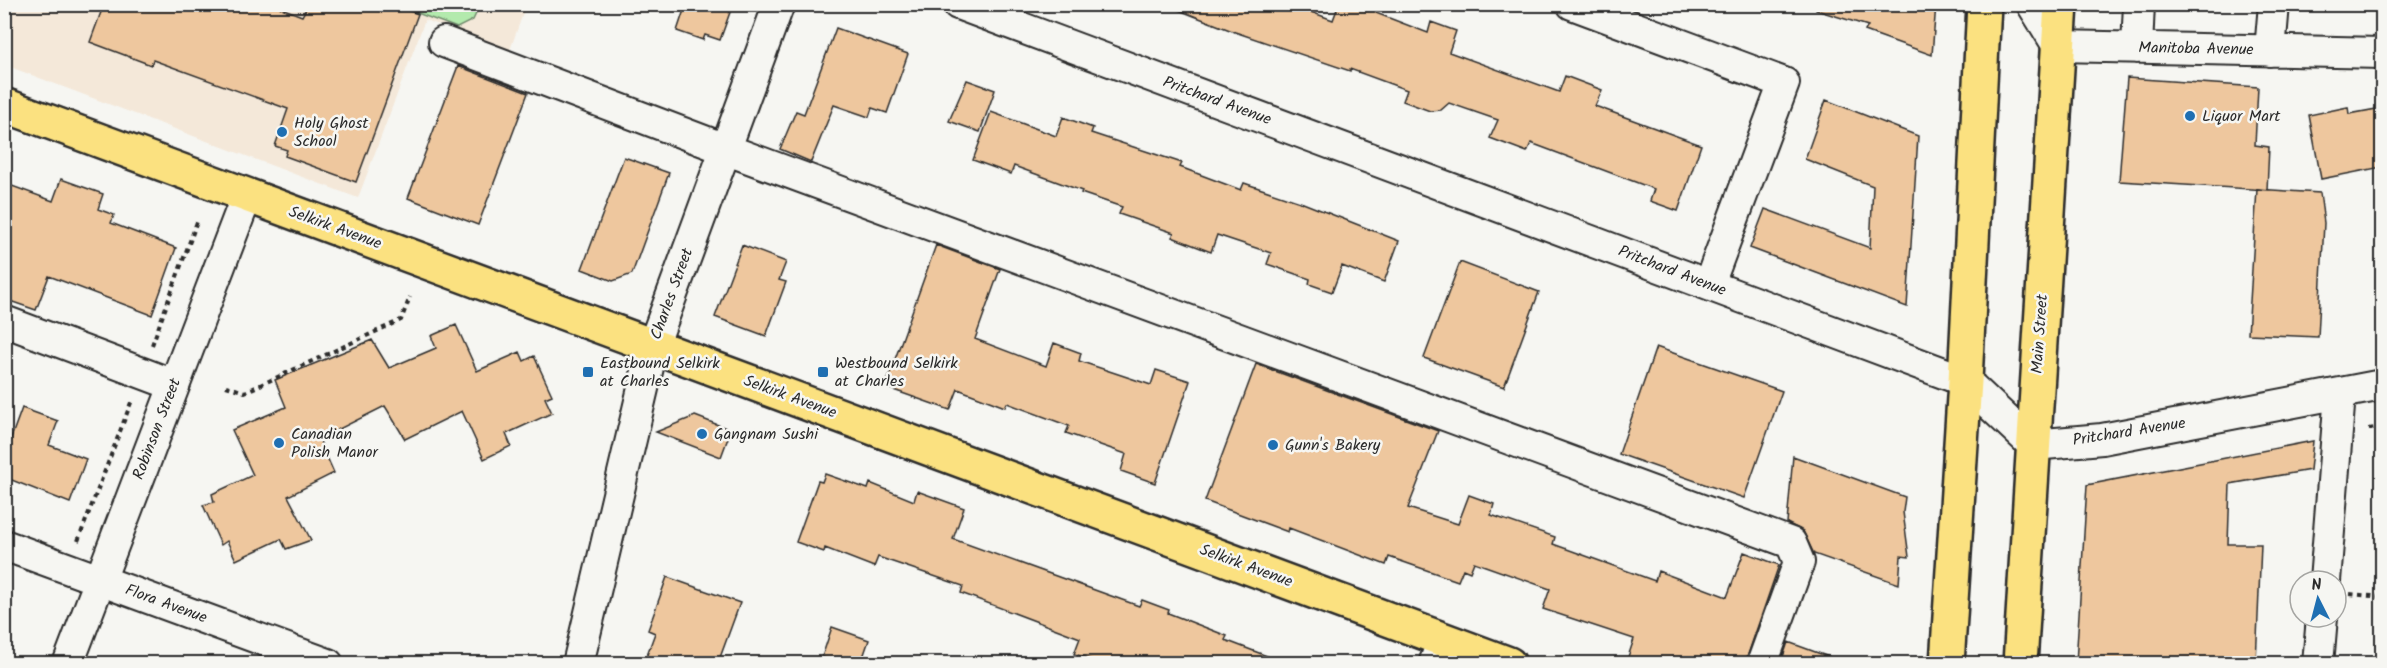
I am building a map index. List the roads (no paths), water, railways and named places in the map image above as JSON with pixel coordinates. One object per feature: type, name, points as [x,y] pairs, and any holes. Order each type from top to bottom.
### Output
[{"type":"main road","points":[[1947,663],[1965,381],[1984,4]]},
{"type":"main road","name":"Main Street","points":[[2020,663],[2061,4]]},
{"type":"main road","name":"Selkirk Avenue","points":[[4,105],[653,346],[1439,652],[1509,663]]},
{"type":"street","name":"Charles Street","points":[[578,663],[653,346],[779,4]]},
{"type":"street","name":"Pritchard Avenue","points":[[958,4],[1965,381],[2033,446],[2102,439],[2382,385]]},
{"type":"street","points":[[1572,4],[1784,83],[1709,284]]},
{"type":"street","points":[[2032,4],[2058,46]]},
{"type":"street","points":[[2137,48],[2139,4]]},
{"type":"street","points":[[2270,51],[2274,4]]},
{"type":"street","points":[[444,42],[725,149],[1791,543],[1799,562],[1762,663]]},
{"type":"street","name":"Manitoba Avenue","points":[[2058,46],[2382,53]]},
{"type":"street","name":"Robinson Street","points":[[68,663],[247,195]]},
{"type":"street","points":[[4,321],[174,385]]},
{"type":"street","points":[[2336,569],[2340,394]]},
{"type":"street","name":"Flora Avenue","points":[[4,545],[328,663]]},
{"type":"street","points":[[2318,663],[2321,629]]},
{"type":"place","name":"Liquor Mart","points":[[2190,116]]},
{"type":"place","name":"Holy Ghost School","points":[[282,132]]},
{"type":"place","name":"Eastbound Selkirk at Charles","points":[[588,372]]},
{"type":"place","name":"Westbound Selkirk at Charles","points":[[823,372]]},
{"type":"place","name":"Gangnam Sushi","points":[[702,434]]},
{"type":"place","name":"Canadian Polish Manor","points":[[279,443]]},
{"type":"place","name":"Gunn's Bakery","points":[[1273,445]]}]
